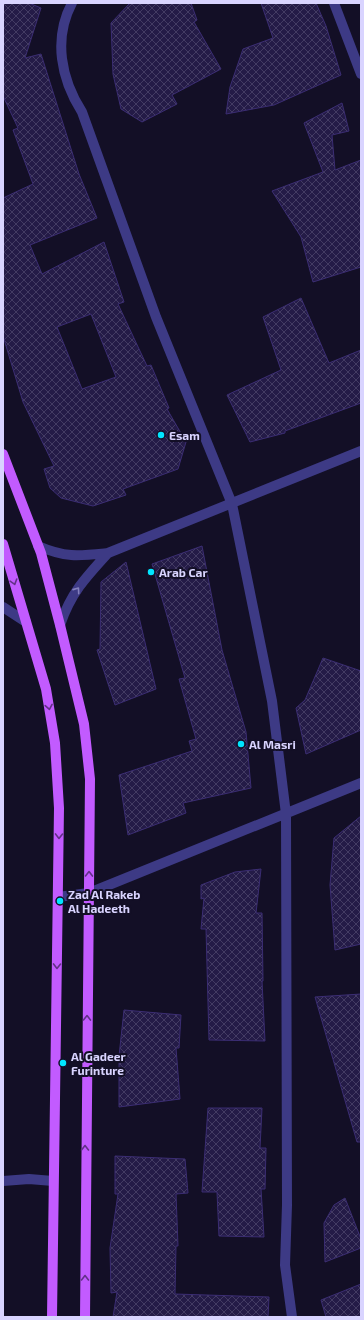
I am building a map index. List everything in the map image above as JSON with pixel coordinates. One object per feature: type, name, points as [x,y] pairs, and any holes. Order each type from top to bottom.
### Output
[{"type":"main road","points":[[3,454],[38,546],[60,625],[84,724],[90,779],[85,1317]]},
{"type":"main road","points":[[3,544],[5,562],[26,622],[46,689],[55,743],[59,808],[52,1317]]},
{"type":"street","points":[[72,3],[65,21],[62,36],[62,68],[73,97],[82,112],[156,317],[232,504],[272,701],[286,814],[287,1204],[285,1265],[292,1317]]},
{"type":"street","points":[[334,3],[361,74]]},
{"type":"street","points":[[38,546],[57,554],[76,556],[108,553],[361,451]]},
{"type":"street","points":[[60,625],[67,604],[76,590],[108,553]]},
{"type":"street","points":[[3,607],[26,622]]},
{"type":"street","points":[[58,897],[89,893],[361,783]]},
{"type":"street","points":[[3,1181],[29,1179],[53,1181]]},
{"type":"building","points":[[3,3],[29,3],[41,8],[25,58],[41,54],[79,174],[97,218],[30,245],[42,274],[104,242],[124,302],[118,304],[147,366],[151,365],[169,408],[167,409],[186,442],[178,469],[123,489],[126,495],[93,506],[61,498],[50,488],[44,469],[54,466],[23,402],[3,336],[3,198],[33,184],[13,130],[18,128],[3,96]],"holes":[[[91,314],[116,377],[82,389],[57,327]]]},
{"type":"building","points":[[130,3],[191,3],[197,20],[194,22],[221,69],[172,95],[177,104],[142,122],[121,109],[113,74],[111,23]]},
{"type":"building","points":[[261,3],[316,3],[326,26],[341,75],[274,105],[226,114],[230,87],[243,49],[273,38]]},
{"type":"building","points":[[342,103],[349,131],[332,135],[335,170],[361,160],[361,267],[313,282],[301,237],[272,191],[323,172],[304,123]]},
{"type":"building","points":[[301,298],[329,363],[361,350],[361,403],[285,431],[285,433],[250,442],[227,395],[281,370],[263,317]]},
{"type":"building","points":[[202,546],[222,650],[246,732],[251,788],[183,803],[186,813],[128,835],[119,775],[192,751],[189,741],[196,739],[179,679],[185,678],[152,564]]},
{"type":"building","points":[[126,562],[156,689],[115,705],[97,650],[100,649],[101,582]]},
{"type":"building","points":[[323,658],[361,671],[361,730],[306,754],[296,708],[305,700]]},
{"type":"building","points":[[361,816],[361,944],[335,950],[330,885],[334,838]]},
{"type":"building","points":[[261,869],[256,913],[262,913],[262,981],[265,1041],[209,1040],[206,929],[201,929],[204,898],[201,899],[201,885],[235,872]]},
{"type":"building","points":[[361,994],[361,1142],[357,1142],[315,997]]},
{"type":"building","points":[[124,1010],[181,1015],[179,1048],[176,1048],[180,1099],[119,1107],[119,1056]]},
{"type":"building","points":[[208,1108],[262,1108],[260,1148],[266,1148],[265,1189],[261,1189],[264,1237],[219,1236],[217,1192],[202,1192]]},
{"type":"building","points":[[115,1156],[185,1159],[188,1193],[176,1194],[178,1246],[176,1246],[175,1294],[269,1297],[268,1317],[113,1317],[117,1292],[111,1293],[110,1248],[118,1194],[115,1194]]},
{"type":"building","points":[[345,1198],[361,1239],[361,1248],[325,1262],[324,1223],[334,1205]]},
{"type":"building","points":[[361,1284],[361,1317],[326,1317],[321,1300]]},
{"type":"place","name":"Esam","points":[[161,435]]},
{"type":"place","name":"Arab Car","points":[[151,572]]},
{"type":"place","name":"Al Masri","points":[[241,744]]},
{"type":"place","name":"Zad Al Rakeb Al Hadeeth","points":[[60,901]]},
{"type":"place","name":"Al Gadeer Furinture","points":[[63,1063]]}]
